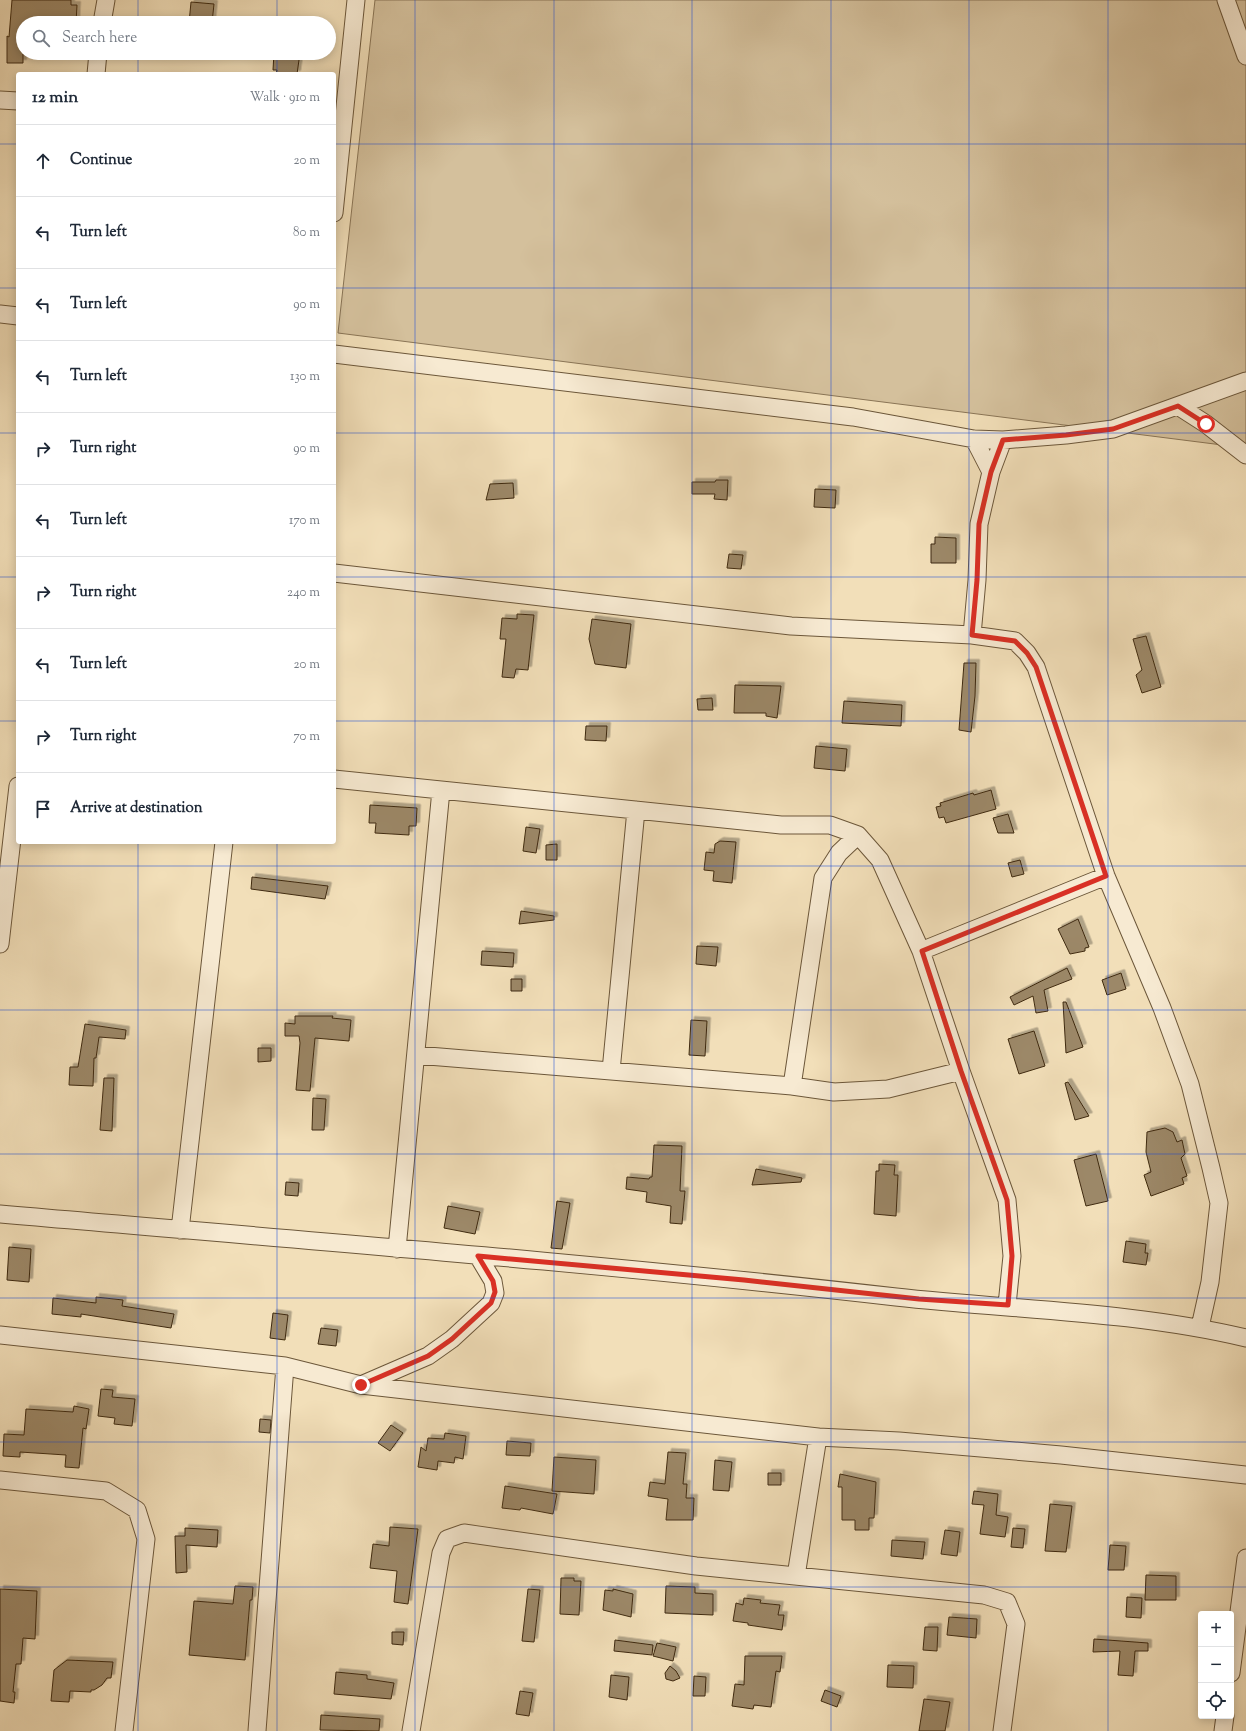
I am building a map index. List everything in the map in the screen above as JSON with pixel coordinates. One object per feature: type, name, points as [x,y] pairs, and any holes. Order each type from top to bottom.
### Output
[{"type":"street","points":[[103,16],[106,0]]},
{"type":"street","points":[[336,176],[338,139],[356,0]]},
{"type":"street","points":[[1226,0],[1246,54]]},
{"type":"street","points":[[96,72],[97,60]]},
{"type":"street","points":[[0,314],[16,316]]},
{"type":"street","points":[[336,354],[853,417],[974,439],[1003,440],[1066,435],[1113,429],[1246,381]]},
{"type":"street","points":[[1178,406],[1206,424],[1246,455]]},
{"type":"street","points":[[974,439],[991,472]]},
{"type":"street","points":[[972,635],[977,580],[979,524],[991,472],[1003,440]]},
{"type":"street","points":[[336,573],[791,626],[972,635],[1015,641],[1027,653],[1036,667],[1106,876],[1162,1008],[1190,1084],[1219,1203],[1210,1282],[1200,1327]]},
{"type":"street","points":[[336,779],[781,825],[830,825],[858,835],[880,860],[922,951],[961,1071],[1007,1200],[1012,1256],[1008,1305]]},
{"type":"street","points":[[397,1249],[441,790]]},
{"type":"street","points":[[0,944],[16,804]]},
{"type":"street","points":[[611,1071],[636,810]]},
{"type":"street","points":[[792,1086],[823,878],[839,853],[858,835]]},
{"type":"street","points":[[180,1230],[224,844]]},
{"type":"street","points":[[922,951],[1106,876]]},
{"type":"street","points":[[416,1055],[792,1086],[834,1092],[888,1089],[961,1071]]},
{"type":"street","points":[[0,1214],[744,1280],[919,1299],[1008,1305],[1200,1327],[1246,1338]]},
{"type":"street","points":[[361,1385],[428,1356],[452,1339],[491,1303],[495,1292],[493,1281],[478,1256]]},
{"type":"street","points":[[0,1335],[285,1366],[361,1385],[818,1438],[907,1442],[1061,1455],[1246,1475]]},
{"type":"street","points":[[257,1731],[285,1366]]},
{"type":"street","points":[[796,1576],[818,1438]]},
{"type":"street","points":[[0,1480],[106,1491],[137,1510],[146,1539],[124,1731]]},
{"type":"street","points":[[411,1731],[442,1553],[447,1539],[464,1533],[696,1566],[984,1595],[1006,1602],[1016,1624],[1002,1731]]},
{"type":"street","points":[[1234,1659],[1241,1628],[1246,1558]]},
{"type":"street","points":[[1223,1731],[1225,1719]]},
{"type":"shaded area","points":[[375,0],[1246,0],[1246,448],[338,333]]},
{"type":"building","points":[[12,0],[71,0],[71,5],[77,5],[76,16],[16,16],[16,60],[23,60],[23,63],[7,63],[7,36],[9,37]]},
{"type":"building","points":[[191,2],[214,4],[213,16],[190,16]]},
{"type":"building","points":[[274,60],[299,60],[297,72],[276,72],[277,70],[273,70]]},
{"type":"building","points":[[716,480],[728,480],[727,500],[714,499],[715,494],[692,494],[692,482],[715,482]]},
{"type":"building","points":[[513,483],[514,498],[486,500],[490,484]]},
{"type":"building","points":[[815,489],[836,490],[835,508],[814,507]]},
{"type":"building","points":[[935,537],[956,538],[956,563],[931,563],[931,544],[935,544]]},
{"type":"building","points":[[729,554],[743,555],[741,569],[727,568]]},
{"type":"building","points":[[517,614],[534,615],[528,670],[516,669],[514,678],[502,677],[506,639],[500,639],[502,618],[517,619]]},
{"type":"building","points":[[592,619],[631,624],[626,668],[595,664],[589,639]]},
{"type":"building","points":[[1146,636],[1161,687],[1142,693],[1136,675],[1142,670],[1133,639]]},
{"type":"building","points":[[964,663],[976,663],[975,696],[971,732],[959,730]]},
{"type":"building","points":[[735,685],[781,686],[777,718],[766,716],[766,713],[734,713]]},
{"type":"building","points":[[712,698],[713,710],[698,710],[697,699]]},
{"type":"building","points":[[844,701],[902,705],[901,726],[842,723]]},
{"type":"building","points":[[586,726],[607,726],[606,741],[585,740]]},
{"type":"building","points":[[816,746],[847,749],[845,771],[814,768]]},
{"type":"building","points":[[991,790],[996,809],[946,823],[944,817],[939,818],[936,807],[941,806],[940,803],[973,793],[974,795]]},
{"type":"building","points":[[370,805],[417,808],[416,826],[409,826],[409,835],[375,833],[376,823],[369,823]]},
{"type":"building","points":[[1008,814],[1014,833],[998,833],[993,818]]},
{"type":"building","points":[[526,827],[540,829],[536,853],[523,851]]},
{"type":"building","points":[[720,841],[736,842],[732,883],[713,881],[714,871],[704,870],[706,852],[714,853],[715,844]]},
{"type":"building","points":[[557,844],[557,860],[546,860],[546,845]]},
{"type":"building","points":[[1020,860],[1024,874],[1012,877],[1008,863]]},
{"type":"building","points":[[252,877],[328,886],[325,899],[251,889]]},
{"type":"building","points":[[521,911],[554,916],[554,920],[519,924]]},
{"type":"building","points":[[1078,919],[1089,947],[1085,948],[1085,951],[1070,954],[1058,929]]},
{"type":"building","points":[[697,946],[718,947],[716,966],[696,964]]},
{"type":"building","points":[[482,951],[514,953],[513,967],[481,965]]},
{"type":"building","points":[[1067,968],[1072,979],[1044,990],[1048,1011],[1036,1013],[1033,996],[1014,1005],[1010,997]]},
{"type":"building","points":[[1121,973],[1126,989],[1107,995],[1102,980]]},
{"type":"building","points":[[511,979],[522,979],[522,991],[511,991]]},
{"type":"building","points":[[1063,1002],[1066,1002],[1083,1047],[1066,1053]]},
{"type":"building","points":[[295,1016],[333,1016],[332,1018],[351,1020],[349,1041],[315,1038],[310,1091],[296,1090],[300,1043],[299,1036],[285,1036],[285,1023],[295,1024]]},
{"type":"building","points":[[691,1020],[707,1021],[705,1056],[689,1055]]},
{"type":"building","points":[[85,1024],[126,1030],[125,1039],[99,1037],[96,1058],[94,1058],[93,1086],[69,1085],[70,1067],[78,1067]]},
{"type":"building","points":[[1034,1031],[1045,1066],[1019,1074],[1008,1039]]},
{"type":"building","points":[[258,1048],[271,1048],[271,1061],[258,1062]]},
{"type":"building","points":[[104,1078],[114,1078],[112,1131],[100,1130]]},
{"type":"building","points":[[1068,1082],[1089,1116],[1075,1120],[1065,1083]]},
{"type":"building","points":[[313,1098],[326,1099],[324,1130],[312,1130]]},
{"type":"building","points":[[1165,1128],[1173,1132],[1177,1142],[1182,1140],[1185,1154],[1181,1158],[1187,1176],[1182,1178],[1184,1184],[1151,1196],[1144,1175],[1151,1172],[1146,1152],[1147,1132]]},
{"type":"building","points":[[654,1145],[682,1146],[680,1191],[685,1191],[682,1224],[670,1223],[671,1206],[646,1202],[647,1192],[626,1189],[627,1177],[649,1179],[652,1177]]},
{"type":"building","points":[[1096,1154],[1108,1201],[1086,1206],[1074,1160]]},
{"type":"building","points":[[879,1164],[895,1165],[894,1175],[898,1175],[896,1216],[874,1214],[876,1171],[879,1171]]},
{"type":"building","points":[[756,1169],[802,1178],[801,1182],[752,1185]]},
{"type":"building","points":[[286,1182],[299,1183],[298,1196],[285,1195]]},
{"type":"building","points":[[557,1201],[570,1203],[562,1249],[551,1248]]},
{"type":"building","points":[[448,1206],[480,1212],[475,1234],[444,1228]]},
{"type":"building","points":[[1126,1241],[1146,1244],[1145,1253],[1148,1253],[1146,1265],[1123,1262]]},
{"type":"building","points":[[9,1247],[31,1249],[29,1282],[7,1280]]},
{"type":"building","points":[[96,1297],[123,1300],[122,1306],[174,1314],[171,1328],[81,1314],[81,1317],[52,1314],[53,1298],[96,1303]]},
{"type":"building","points":[[273,1313],[288,1315],[285,1340],[270,1338]]},
{"type":"building","points":[[321,1328],[338,1330],[336,1346],[318,1344]]},
{"type":"building","points":[[101,1389],[113,1390],[112,1397],[135,1399],[132,1426],[114,1424],[115,1418],[98,1416]]},
{"type":"building","points":[[74,1406],[89,1409],[86,1429],[83,1428],[79,1468],[65,1467],[66,1455],[20,1452],[20,1457],[3,1456],[4,1434],[24,1435],[26,1409],[73,1412]]},
{"type":"building","points":[[260,1419],[271,1420],[270,1433],[259,1432]]},
{"type":"building","points":[[391,1425],[403,1433],[390,1451],[378,1443]]},
{"type":"building","points":[[445,1433],[466,1436],[463,1459],[455,1457],[454,1463],[438,1461],[437,1470],[418,1467],[421,1447],[426,1451],[428,1438],[444,1439]]},
{"type":"building","points":[[507,1441],[531,1443],[530,1456],[506,1455]]},
{"type":"building","points":[[668,1452],[686,1453],[683,1484],[687,1484],[686,1498],[694,1498],[693,1520],[666,1520],[668,1499],[648,1496],[650,1482],[665,1484]]},
{"type":"building","points":[[554,1457],[596,1460],[594,1494],[552,1491]]},
{"type":"building","points":[[715,1460],[732,1462],[729,1491],[713,1490]]},
{"type":"building","points":[[768,1473],[781,1473],[781,1485],[768,1485]]},
{"type":"building","points":[[840,1474],[876,1482],[874,1518],[869,1518],[869,1530],[855,1530],[855,1520],[842,1520],[842,1487],[838,1487]]},
{"type":"building","points":[[505,1486],[557,1494],[553,1514],[521,1508],[520,1510],[502,1508]]},
{"type":"building","points":[[974,1491],[998,1494],[996,1515],[1008,1517],[1005,1537],[980,1534],[984,1505],[972,1504]]},
{"type":"building","points":[[1050,1504],[1072,1506],[1066,1552],[1045,1551]]},
{"type":"building","points":[[390,1527],[418,1529],[408,1604],[394,1602],[397,1571],[370,1568],[373,1544],[389,1546]]},
{"type":"building","points":[[185,1528],[218,1530],[217,1547],[186,1545],[187,1572],[176,1573],[175,1536],[185,1536]]},
{"type":"building","points":[[1013,1528],[1025,1529],[1023,1548],[1011,1547]]},
{"type":"building","points":[[945,1530],[960,1532],[957,1556],[941,1554]]},
{"type":"building","points":[[892,1540],[925,1542],[923,1559],[891,1556]]},
{"type":"building","points":[[1110,1545],[1126,1546],[1124,1570],[1108,1570]]},
{"type":"building","points":[[1146,1575],[1176,1576],[1176,1600],[1145,1600]]},
{"type":"building","points":[[561,1578],[574,1578],[574,1581],[581,1581],[579,1615],[560,1614]]},
{"type":"building","points":[[235,1586],[253,1587],[252,1600],[250,1600],[245,1660],[189,1655],[194,1601],[233,1604]]},
{"type":"building","points":[[666,1586],[695,1587],[695,1593],[713,1594],[713,1615],[665,1613]]},
{"type":"building","points":[[0,1589],[37,1591],[35,1639],[23,1638],[21,1664],[16,1664],[13,1692],[15,1692],[14,1703],[0,1701]]},
{"type":"building","points":[[528,1589],[540,1590],[534,1642],[522,1641]]},
{"type":"building","points":[[613,1589],[633,1594],[631,1617],[603,1610],[605,1590],[613,1591]]},
{"type":"building","points":[[1127,1597],[1142,1598],[1141,1618],[1126,1617]]},
{"type":"building","points":[[744,1598],[761,1600],[760,1603],[780,1605],[778,1615],[784,1615],[782,1630],[748,1625],[748,1623],[733,1621],[736,1603],[743,1605]]},
{"type":"building","points":[[949,1617],[977,1619],[976,1638],[947,1635]]},
{"type":"building","points":[[925,1627],[938,1627],[937,1651],[923,1650]]},
{"type":"building","points":[[392,1632],[404,1632],[403,1645],[392,1644]]},
{"type":"building","points":[[1094,1639],[1148,1643],[1148,1651],[1135,1651],[1133,1676],[1118,1675],[1120,1651],[1093,1652]]},
{"type":"building","points":[[615,1640],[653,1645],[652,1655],[614,1651]]},
{"type":"building","points":[[657,1643],[676,1647],[673,1661],[653,1656]]},
{"type":"building","points":[[745,1656],[782,1656],[780,1672],[776,1671],[771,1707],[754,1705],[753,1709],[732,1706],[735,1684],[744,1685]]},
{"type":"building","points":[[67,1660],[113,1662],[111,1678],[107,1678],[102,1685],[94,1690],[91,1690],[91,1692],[70,1691],[69,1702],[51,1701],[54,1670]]},
{"type":"building","points":[[888,1665],[914,1666],[913,1688],[887,1687]]},
{"type":"building","points":[[670,1666],[676,1671],[680,1678],[673,1681],[666,1679],[665,1673]]},
{"type":"building","points":[[336,1672],[367,1675],[367,1679],[394,1683],[391,1699],[334,1694]]},
{"type":"building","points":[[611,1675],[629,1677],[627,1700],[609,1697]]},
{"type":"building","points":[[694,1676],[706,1677],[705,1696],[693,1696]]},
{"type":"building","points":[[825,1690],[841,1696],[837,1707],[821,1701]]},
{"type":"building","points":[[520,1691],[533,1693],[529,1716],[516,1714]]},
{"type":"building","points":[[924,1699],[950,1702],[945,1731],[919,1731]]},
{"type":"building","points":[[321,1715],[380,1719],[379,1731],[320,1730]]},
{"type":"route","points":[[361,1385],[428,1356],[452,1339],[491,1303],[495,1292],[493,1281],[478,1256],[744,1280],[919,1299],[1008,1305],[1012,1256],[1007,1200],[961,1071],[922,951],[1106,876],[1036,667],[1027,653],[1015,641],[972,635],[977,580],[979,524],[991,472],[1003,440],[1066,435],[1113,429],[1178,406],[1206,424]]}]
